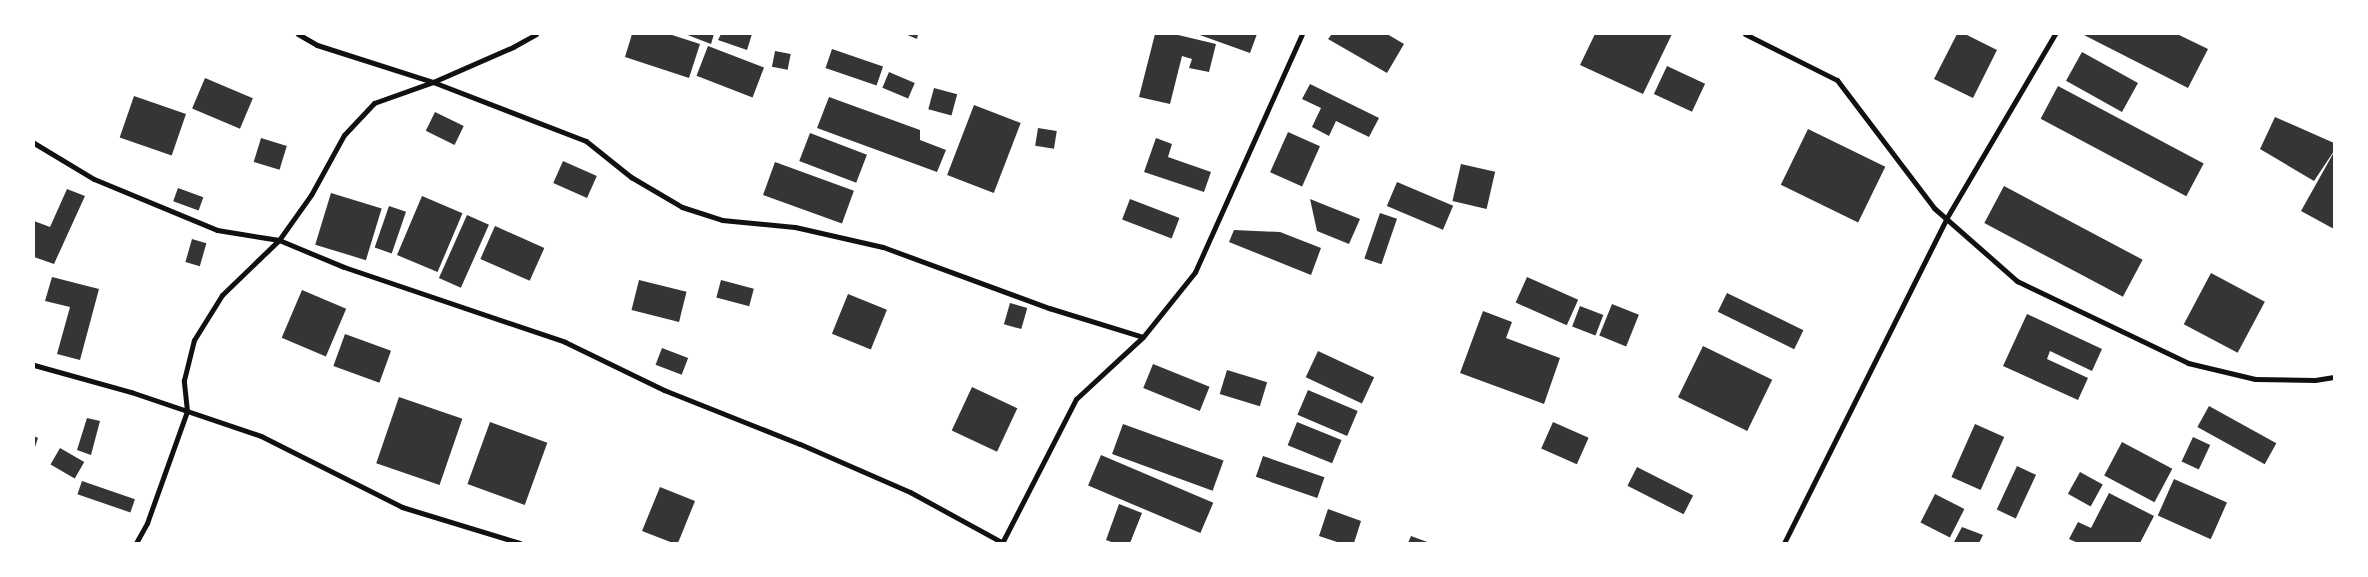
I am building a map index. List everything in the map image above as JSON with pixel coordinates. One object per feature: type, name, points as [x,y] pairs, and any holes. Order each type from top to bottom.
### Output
[{"type":"street","points":[[298,34],[317,44],[433,82],[586,141],[631,177],[682,207],[722,220],[795,227],[883,247],[1049,308],[1143,337]]},
{"type":"street","points":[[136,543],[147,523],[187,411],[184,380],[194,340],[222,295],[279,240],[311,195],[344,135],[374,103],[433,82],[513,47],[536,34]]},
{"type":"street","points":[[34,143],[94,179],[217,230],[279,240],[344,267],[565,342],[664,390],[800,444],[910,492],[1003,543],[1076,398],[1143,337],[1195,272],[1302,34]]},
{"type":"street","points":[[1745,34],[1837,80],[1934,208],[2017,281],[2188,363],[2255,379],[2315,380],[2334,378]]},
{"type":"street","points":[[1784,543],[1946,219],[2055,34]]},
{"type":"street","points":[[34,365],[131,392],[261,436],[402,507],[520,543]]},
{"type":"building","points":[[632,34],[669,34],[700,44],[689,78],[625,57]]},
{"type":"building","points":[[685,34],[714,34],[711,44]]},
{"type":"building","points":[[721,34],[752,34],[747,50],[718,40]]},
{"type":"building","points":[[905,34],[918,34],[917,39]]},
{"type":"building","points":[[1155,34],[1174,34],[1216,44],[1209,72],[1189,68],[1192,59],[1182,56],[1170,104],[1139,97]]},
{"type":"building","points":[[1197,34],[1257,34],[1250,53]]},
{"type":"building","points":[[1332,34],[1387,34],[1404,44],[1387,73],[1328,39]]},
{"type":"building","points":[[1595,34],[1672,34],[1643,94],[1580,65]]},
{"type":"building","points":[[1957,34],[1965,34],[1997,50],[1973,98],[1934,79]]},
{"type":"building","points":[[2082,34],[2177,34],[2208,49],[2188,88]]},
{"type":"building","points":[[708,46],[764,68],[753,97],[697,76]]},
{"type":"building","points":[[832,49],[883,67],[877,85],[825,68]]},
{"type":"building","points":[[775,51],[791,54],[788,70],[772,67]]},
{"type":"building","points":[[2082,52],[2138,83],[2122,112],[2066,81]]},
{"type":"building","points":[[1667,66],[1705,84],[1692,112],[1654,94]]},
{"type":"building","points":[[889,72],[915,83],[908,99],[882,88]]},
{"type":"building","points":[[205,78],[253,98],[240,129],[192,108]]},
{"type":"building","points":[[1310,84],[1379,118],[1369,137],[1336,121],[1329,136],[1312,127],[1321,108],[1302,99]]},
{"type":"building","points":[[2058,86],[2204,163],[2186,196],[2041,119]]},
{"type":"building","points":[[934,88],[957,94],[951,115],[928,109]]},
{"type":"building","points":[[134,96],[186,114],[172,156],[120,138]]},
{"type":"building","points":[[829,97],[920,130],[920,140],[946,150],[937,172],[817,128]]},
{"type":"building","points":[[974,105],[1021,123],[994,193],[947,175]]},
{"type":"building","points":[[435,112],[464,126],[455,145],[426,131]]},
{"type":"building","points":[[2275,117],[2334,143],[2334,151],[2314,181],[2260,149]]},
{"type":"building","points":[[1038,128],[1057,131],[1054,149],[1035,146]]},
{"type":"building","points":[[1808,129],[1885,167],[1858,222],[1781,185]]},
{"type":"building","points":[[1288,132],[1320,146],[1302,186],[1270,172]]},
{"type":"building","points":[[810,133],[867,155],[856,183],[799,161]]},
{"type":"building","points":[[261,138],[287,146],[280,170],[254,162]]},
{"type":"building","points":[[1156,138],[1172,144],[1168,157],[1211,172],[1204,192],[1144,172]]},
{"type":"building","points":[[2334,152],[2334,229],[2301,211]]},
{"type":"building","points":[[563,161],[597,176],[587,198],[553,183]]},
{"type":"building","points":[[775,162],[854,191],[842,224],[763,195]]},
{"type":"building","points":[[1461,164],[1495,172],[1487,209],[1452,201]]},
{"type":"building","points":[[1397,182],[1453,206],[1443,230],[1387,206]]},
{"type":"building","points":[[2004,186],[2143,260],[2123,297],[1984,223]]},
{"type":"building","points":[[178,188],[203,197],[199,210],[173,201]]},
{"type":"building","points":[[67,189],[85,196],[54,264],[34,257],[34,221],[50,227]]},
{"type":"building","points":[[331,193],[382,208],[366,260],[315,245]]},
{"type":"building","points":[[422,196],[463,213],[437,272],[397,255]]},
{"type":"building","points":[[1130,199],[1179,218],[1172,239],[1122,220]]},
{"type":"building","points":[[1310,199],[1360,219],[1349,244],[1317,231]]},
{"type":"building","points":[[389,206],[406,212],[392,253],[375,248]]},
{"type":"building","points":[[1380,213],[1397,219],[1381,264],[1364,258]]},
{"type":"building","points":[[467,215],[489,225],[461,288],[439,278]]},
{"type":"building","points":[[495,226],[544,248],[530,281],[480,259]]},
{"type":"building","points":[[1234,230],[1280,232],[1321,248],[1311,275],[1229,242]]},
{"type":"building","points":[[192,239],[206,243],[200,266],[185,262]]},
{"type":"building","points":[[2211,273],[2265,302],[2238,353],[2184,324]]},
{"type":"building","points":[[52,277],[99,289],[80,360],[57,354],[70,307],[45,301]]},
{"type":"building","points":[[1527,277],[1578,300],[1567,325],[1516,303]]},
{"type":"building","points":[[639,280],[687,292],[679,322],[632,310]]},
{"type":"building","points":[[721,280],[754,289],[749,306],[716,297]]},
{"type":"building","points":[[302,290],[346,309],[326,357],[282,338]]},
{"type":"building","points":[[1727,293],[1803,330],[1794,349],[1718,312]]},
{"type":"building","points":[[848,294],[887,310],[871,350],[832,334]]},
{"type":"building","points":[[1010,303],[1027,308],[1021,329],[1004,324]]},
{"type":"building","points":[[1612,304],[1639,315],[1626,346],[1599,336]]},
{"type":"building","points":[[1580,306],[1603,315],[1595,335],[1572,327]]},
{"type":"building","points":[[1483,311],[1512,322],[1506,338],[1560,358],[1544,404],[1460,373]]},
{"type":"building","points":[[2027,314],[2102,349],[2092,371],[2050,351],[2047,359],[2088,378],[2078,400],[2003,366]]},
{"type":"building","points":[[345,334],[391,351],[379,383],[333,366]]},
{"type":"building","points":[[1703,346],[1772,380],[1747,431],[1678,397]]},
{"type":"building","points":[[662,348],[688,358],[682,375],[656,365]]},
{"type":"building","points":[[1318,351],[1374,377],[1362,403],[1306,377]]},
{"type":"building","points":[[1153,364],[1210,387],[1200,411],[1143,388]]},
{"type":"building","points":[[1227,370],[1267,382],[1260,406],[1220,394]]},
{"type":"building","points":[[972,387],[1017,408],[997,452],[952,431]]},
{"type":"building","points":[[1308,390],[1358,411],[1347,436],[1297,415]]},
{"type":"building","points":[[399,397],[462,419],[440,485],[376,463]]},
{"type":"building","points":[[2209,406],[2276,443],[2265,464],[2197,427]]},
{"type":"building","points":[[87,418],[100,421],[91,455],[77,450]]},
{"type":"building","points":[[490,422],[547,443],[525,505],[467,484]]},
{"type":"building","points":[[1297,422],[1342,440],[1332,463],[1288,445]]},
{"type":"building","points":[[1553,422],[1589,438],[1577,464],[1541,448]]},
{"type":"building","points":[[1123,424],[1224,461],[1213,491],[1112,454]]},
{"type":"building","points":[[1975,424],[2004,437],[1981,490],[1951,477]]},
{"type":"building","points":[[34,436],[38,438],[34,450]]},
{"type":"building","points":[[2193,437],[2210,445],[2199,470],[2182,461]]},
{"type":"building","points":[[2122,442],[2172,469],[2154,502],[2104,476]]},
{"type":"building","points":[[60,448],[84,462],[75,478],[50,464]]},
{"type":"building","points":[[1101,455],[1213,503],[1200,533],[1088,485]]},
{"type":"building","points":[[1263,456],[1324,477],[1317,498],[1256,477]]},
{"type":"building","points":[[2017,466],[2036,475],[2016,518],[1997,510]]},
{"type":"building","points":[[1637,467],[1693,496],[1684,514],[1627,486]]},
{"type":"building","points":[[2080,472],[2103,485],[2091,506],[2068,494]]},
{"type":"building","points":[[2174,479],[2227,503],[2211,539],[2158,516]]},
{"type":"building","points":[[82,481],[135,499],[130,512],[77,494]]},
{"type":"building","points":[[660,487],[695,501],[678,543],[673,543],[642,531]]},
{"type":"building","points":[[2109,493],[2154,516],[2140,543],[2078,543],[2069,539],[2078,522],[2091,528]]},
{"type":"building","points":[[1935,494],[1964,509],[1950,537],[1920,523]]},
{"type":"building","points":[[1119,504],[1142,513],[1130,543],[1114,543],[1106,540]]},
{"type":"building","points":[[1328,509],[1361,521],[1354,543],[1340,543],[1319,536]]},
{"type":"building","points":[[1962,527],[1983,535],[1979,543],[1954,542]]},
{"type":"building","points":[[1411,536],[1430,543],[1408,543]]}]
